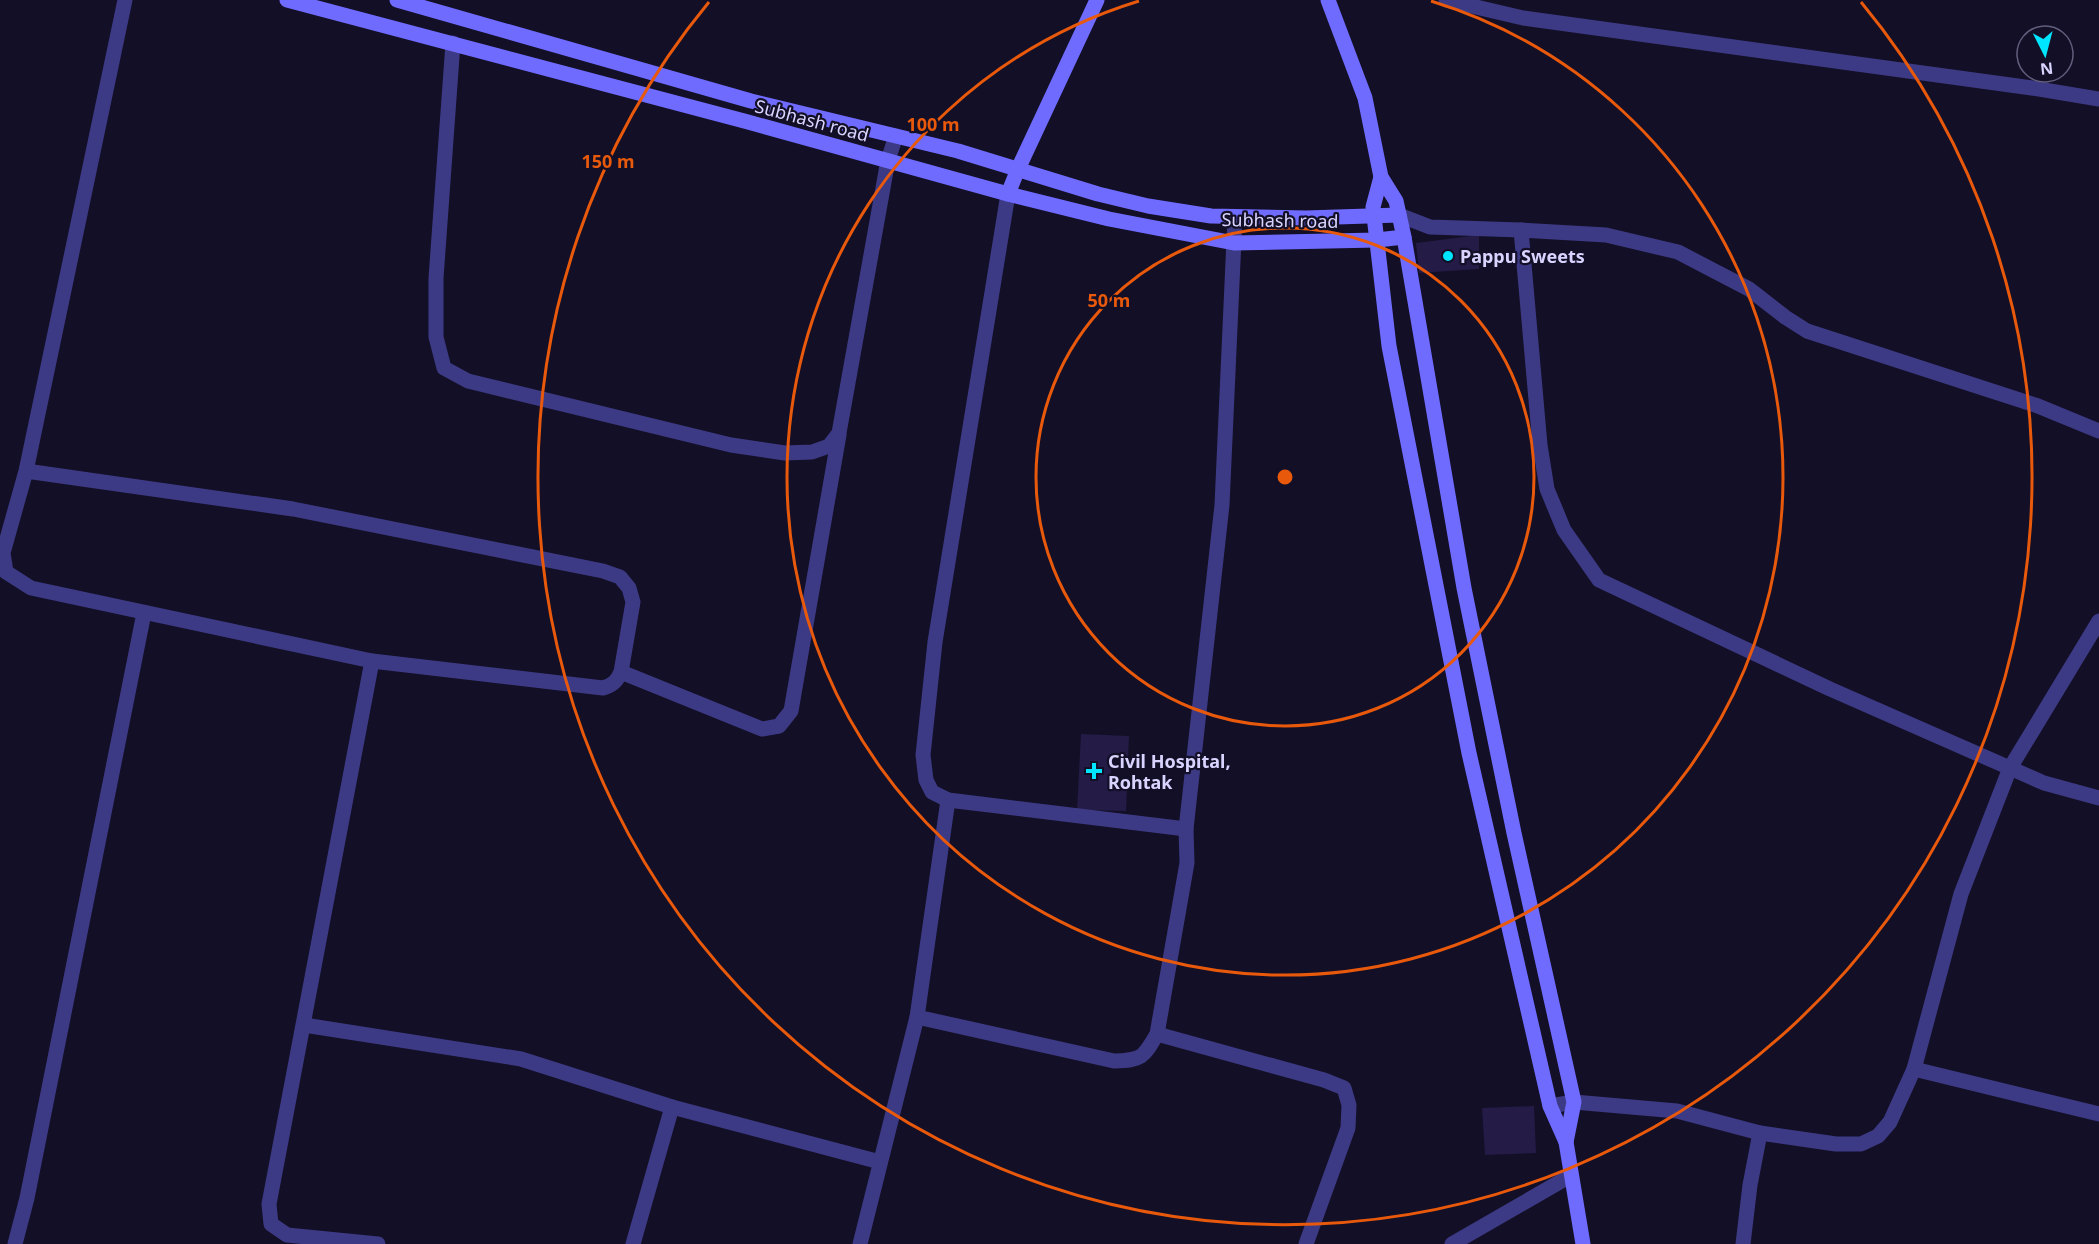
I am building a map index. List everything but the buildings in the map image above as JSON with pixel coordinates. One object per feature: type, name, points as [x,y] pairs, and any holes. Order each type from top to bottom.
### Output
[{"type":"street","points":[[26,471],[293,509],[603,571],[620,577],[629,588],[633,602],[621,672],[611,686],[603,688],[372,662],[32,588],[6,572],[3,553],[26,471],[125,0]]},
{"type":"street","name":"Subhash road","points":[[287,0],[748,122],[1008,195],[1109,219],[1234,243],[1377,240],[1404,237]]},
{"type":"street","name":"Subhash road","points":[[397,0],[751,101],[896,136],[1018,169],[1098,194],[1148,206],[1211,216],[1235,217],[1399,216]]},
{"type":"street","points":[[1097,0],[1008,195],[935,642],[923,755],[926,780],[932,792],[948,800],[1186,830]]},
{"type":"street","points":[[1328,0],[1365,98],[1381,177],[1396,201],[1404,237],[1464,588],[1514,833],[1574,1102],[1566,1142]]},
{"type":"street","points":[[1446,0],[1522,18],[2099,99]]},
{"type":"street","points":[[453,43],[436,278],[436,337],[444,368],[468,381],[731,445],[785,453],[812,452],[829,446],[839,433]]},
{"type":"street","points":[[748,122],[751,101]]},
{"type":"street","points":[[621,672],[762,729],[779,726],[790,711],[888,160],[896,136]]},
{"type":"street","points":[[1381,177],[1373,207],[1389,346],[1469,753],[1550,1106],[1566,1142],[1583,1244]]},
{"type":"street","points":[[1399,216],[1430,227],[1606,235],[1678,252],[1749,289],[1807,331],[2038,406],[2099,431]]},
{"type":"street","points":[[918,1017],[1114,1061],[1134,1060],[1146,1053],[1157,1034],[1186,863],[1186,830],[1222,506],[1235,217]]},
{"type":"street","points":[[1404,237],[1430,227]]},
{"type":"street","points":[[1521,230],[1540,445],[1547,489],[1564,530],[1599,580],[1830,689],[2044,783],[2099,798]]},
{"type":"street","points":[[15,1244],[27,1198],[144,613]]},
{"type":"street","points":[[1550,1106],[1574,1102],[1677,1112],[1760,1133],[1836,1144],[1861,1144],[1878,1136],[1890,1122],[1914,1069],[1961,894],[2010,768],[2099,621]]},
{"type":"street","points":[[372,662],[269,1204],[271,1224],[286,1235],[378,1244]]},
{"type":"street","points":[[860,1244],[918,1017],[948,800]]},
{"type":"street","points":[[304,1025],[521,1059],[672,1107],[880,1162]]},
{"type":"street","points":[[1157,1034],[1324,1080],[1344,1088],[1349,1105],[1348,1128],[1306,1244]]},
{"type":"street","points":[[1914,1069],[2099,1114]]},
{"type":"street","points":[[633,1244],[672,1107]]},
{"type":"street","points":[[1743,1244],[1750,1185],[1760,1133]]},
{"type":"street","points":[[1452,1244],[1570,1176]]},
{"type":"place","name":"Pappu Sweets","points":[[1448,256]]},
{"type":"place","name":"Civil Hospital, Rohtak","points":[[1094,771]]}]
